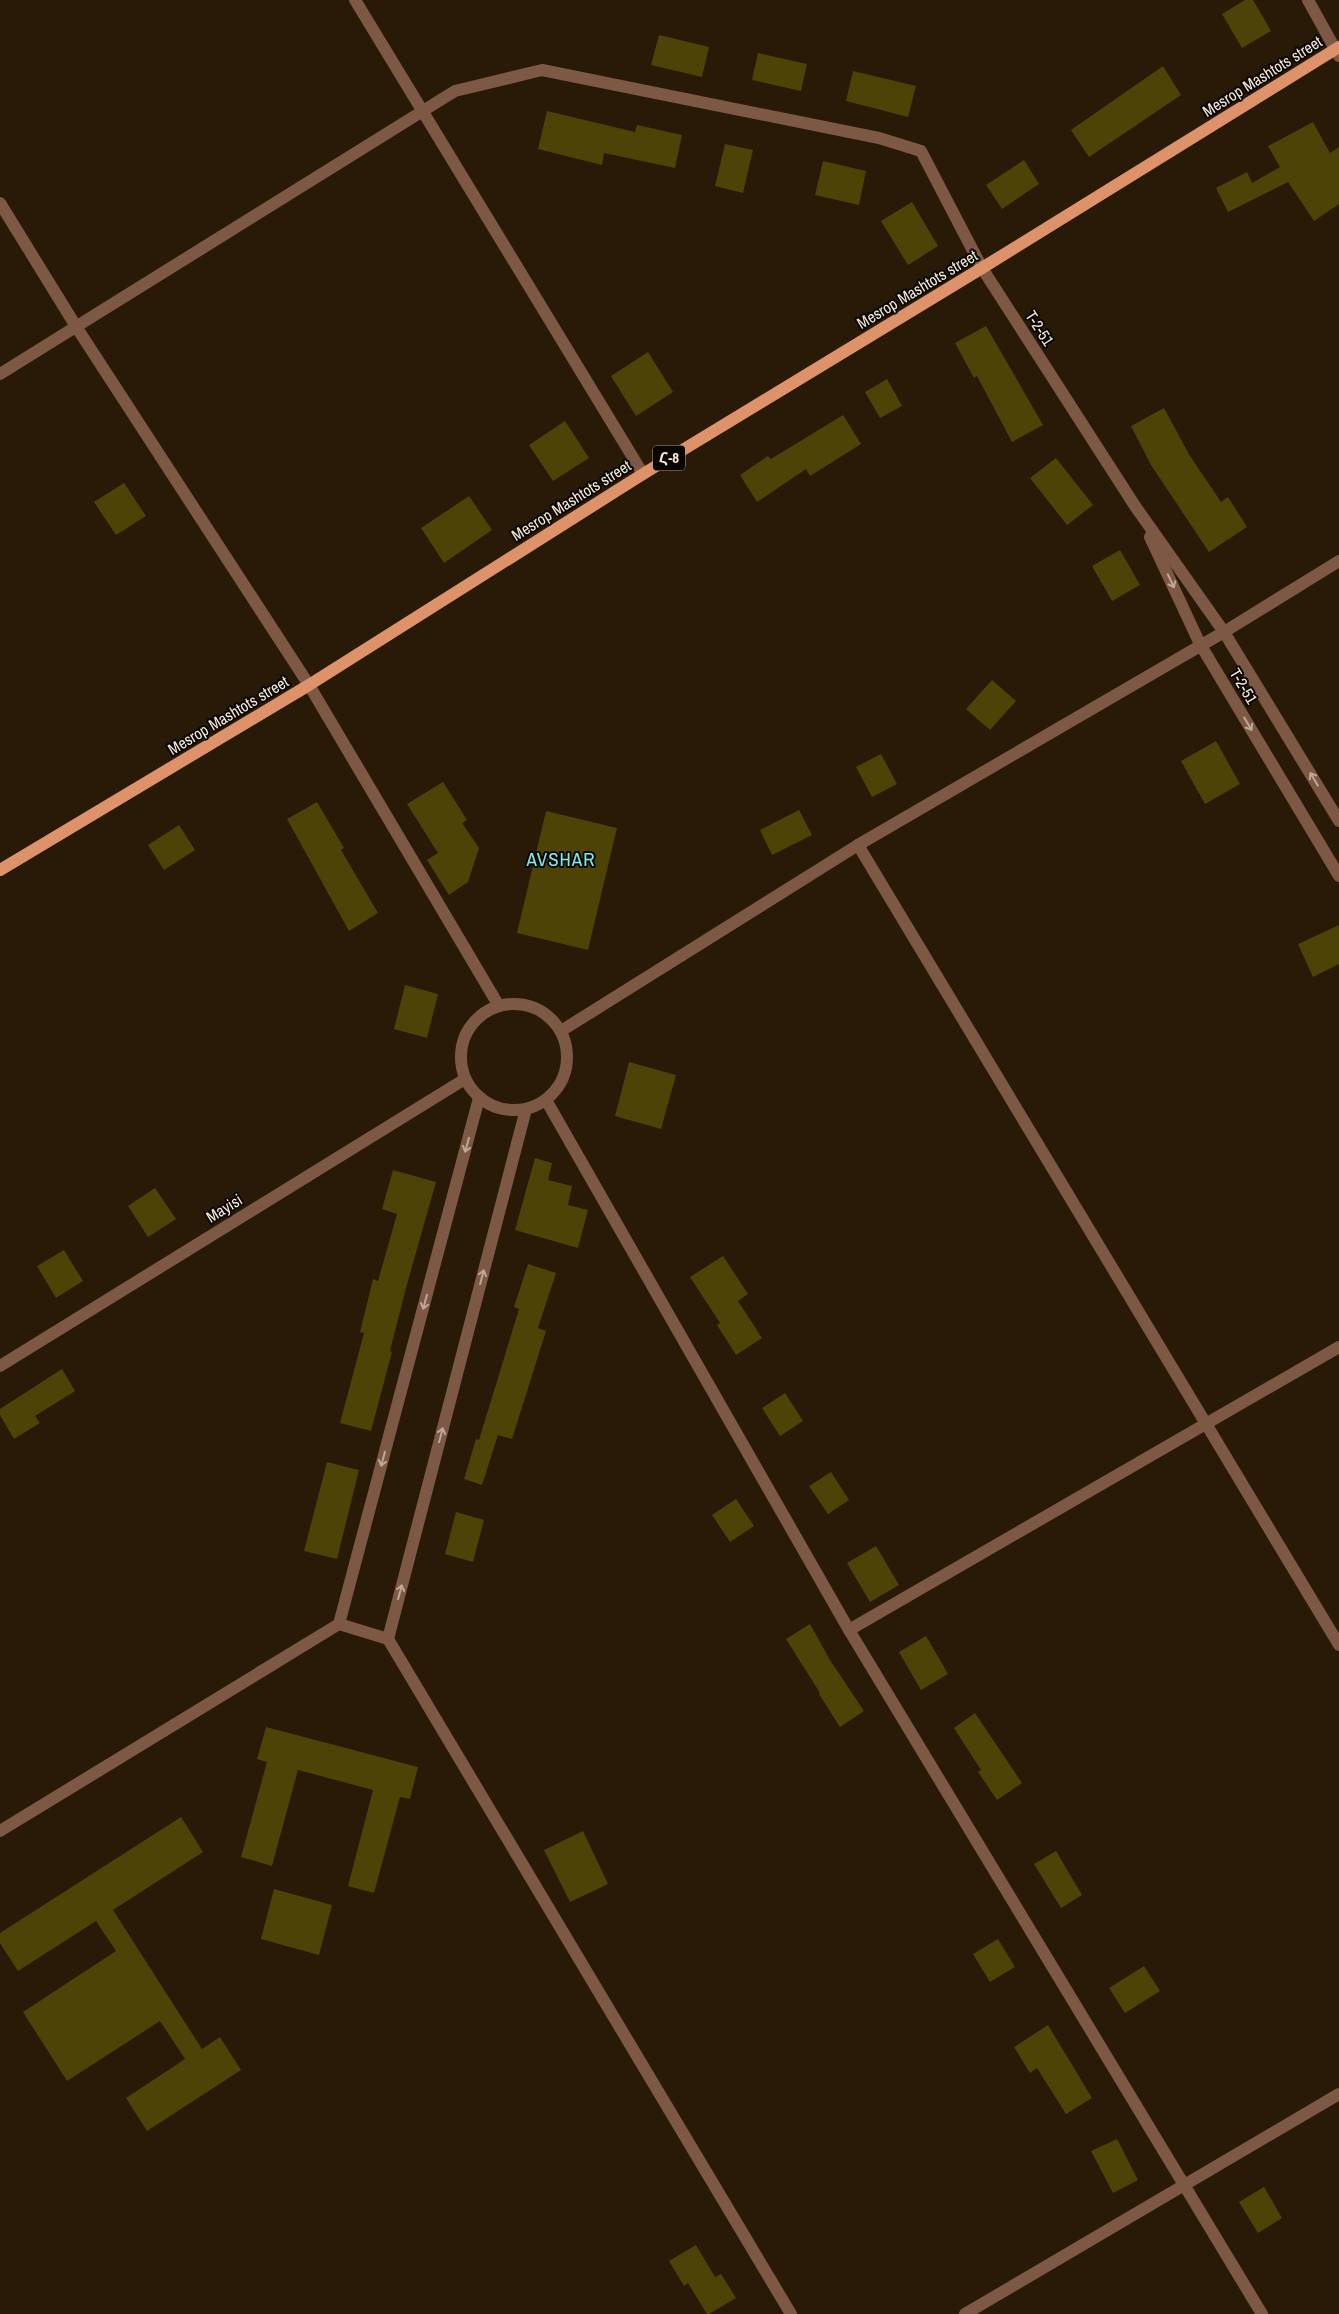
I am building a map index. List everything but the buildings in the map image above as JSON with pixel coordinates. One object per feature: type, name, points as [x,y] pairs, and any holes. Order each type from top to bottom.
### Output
[{"type":"main road","name":"Mesrop Mashtots street","points":[[0,870],[309,685],[643,474],[1338,51]]},
{"type":"street","points":[[355,0],[643,474]]},
{"type":"street","points":[[1308,0],[1338,51]]},
{"type":"street","name":"T-2-51","points":[[0,374],[455,92],[542,70],[878,138],[921,151],[982,268],[1135,506],[1224,632],[1339,821]]},
{"type":"street","points":[[0,203],[76,328],[309,685],[499,1006]]},
{"type":"street","name":"T-2-51","points":[[1135,506],[1200,644],[1339,876]]},
{"type":"street","points":[[561,1032],[858,845],[1200,644],[1224,632],[1339,561]]},
{"type":"street","points":[[858,845],[1339,1645]]},
{"type":"street","points":[[516,1004],[534,1008],[549,1017],[561,1032],[566,1046],[566,1068],[556,1089],[546,1100],[526,1109],[510,1110],[493,1107],[479,1098],[465,1079],[461,1061],[463,1043],[470,1027],[483,1014],[499,1006],[516,1004]]},
{"type":"street","name":"Mayisi","points":[[0,1366],[465,1079]]},
{"type":"street","points":[[0,1831],[339,1624],[479,1098]]},
{"type":"street","points":[[546,1100],[849,1630],[1186,2184],[1262,2314]]},
{"type":"street","points":[[388,1639],[526,1109]]},
{"type":"street","points":[[849,1630],[1339,1347]]},
{"type":"street","points":[[339,1624],[388,1639],[791,2314]]},
{"type":"street","points":[[965,2314],[1339,2094]]},
{"type":"district","name":"AVSHAR","points":[[561,859]]}]
